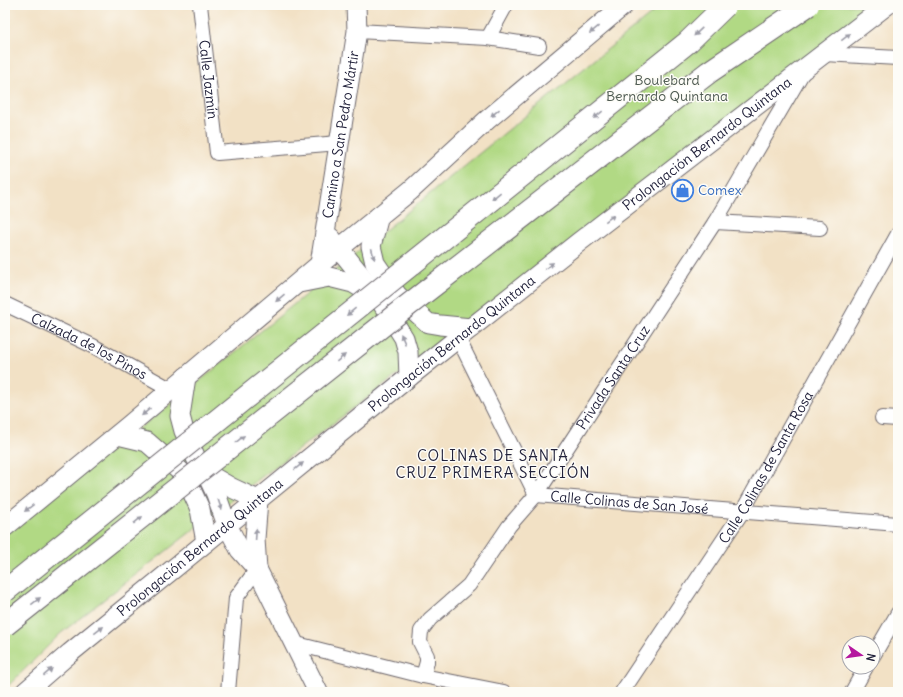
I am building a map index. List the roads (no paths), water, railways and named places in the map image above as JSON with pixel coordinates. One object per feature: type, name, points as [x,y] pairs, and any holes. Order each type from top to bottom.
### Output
[{"type":"main road","points":[[5,590],[688,42],[726,5]]},
{"type":"main road","points":[[5,625],[402,310],[709,72],[808,5]]},
{"type":"street","name":"Calle Jazmín","points":[[200,5],[217,153],[339,143]]},
{"type":"street","name":"Camino a San Pedro Mártir","points":[[320,264],[357,31],[356,5]]},
{"type":"street","points":[[488,38],[506,5]]},
{"type":"street","points":[[5,527],[172,390],[339,248],[410,191],[487,120],[624,5]]},
{"type":"street","name":"Prolongación Bernardo Quintana","points":[[25,692],[70,653],[226,525],[464,333],[579,242],[887,5]]},
{"type":"street","points":[[357,31],[488,38],[539,46]]},
{"type":"street","points":[[824,54],[898,58]]},
{"type":"street","name":"Privada Santa Cruz","points":[[423,676],[427,656],[420,642],[421,631],[430,620],[469,585],[509,526],[536,495],[715,222],[808,65]]},
{"type":"street","points":[[379,216],[371,246],[376,263],[397,295],[428,323],[440,325],[464,333]]},
{"type":"street","points":[[715,222],[820,228]]},
{"type":"street","points":[[325,231],[378,297],[404,338],[408,352],[409,377]]},
{"type":"street","name":"Calle Colinas de Santa Rosa","points":[[622,692],[742,512],[898,234]]},
{"type":"street","points":[[296,284],[329,277],[353,283],[378,297]]},
{"type":"street","name":"Calzada de los Pinos","points":[[5,304],[93,346],[172,390]]},
{"type":"street","name":"Calle Colinas de San José","points":[[464,333],[536,495],[898,524]]},
{"type":"street","points":[[186,378],[180,416],[184,431],[196,458],[206,473],[216,494],[226,525],[240,550],[257,569],[318,692]]},
{"type":"street","points":[[882,418],[898,419]]},
{"type":"street","points":[[118,435],[147,442],[180,471],[187,481],[200,509],[206,542]]},
{"type":"street","points":[[206,473],[232,488],[258,500],[255,539],[257,569],[236,598],[228,692]]},
{"type":"street","points":[[881,642],[898,612]]},
{"type":"street","points":[[293,643],[423,676],[504,692]]},
{"type":"street","points":[[852,692],[862,675]]},
{"type":"place","name":"Comex","points":[[683,190]]},
{"type":"district","name":"COLINAS DE SANTA CRUZ PRIMERA SECCIÓN","points":[[493,464]]},
{"type":"park label","name":"Boulebard Bernardo Quintana","points":[[667,88]]}]
